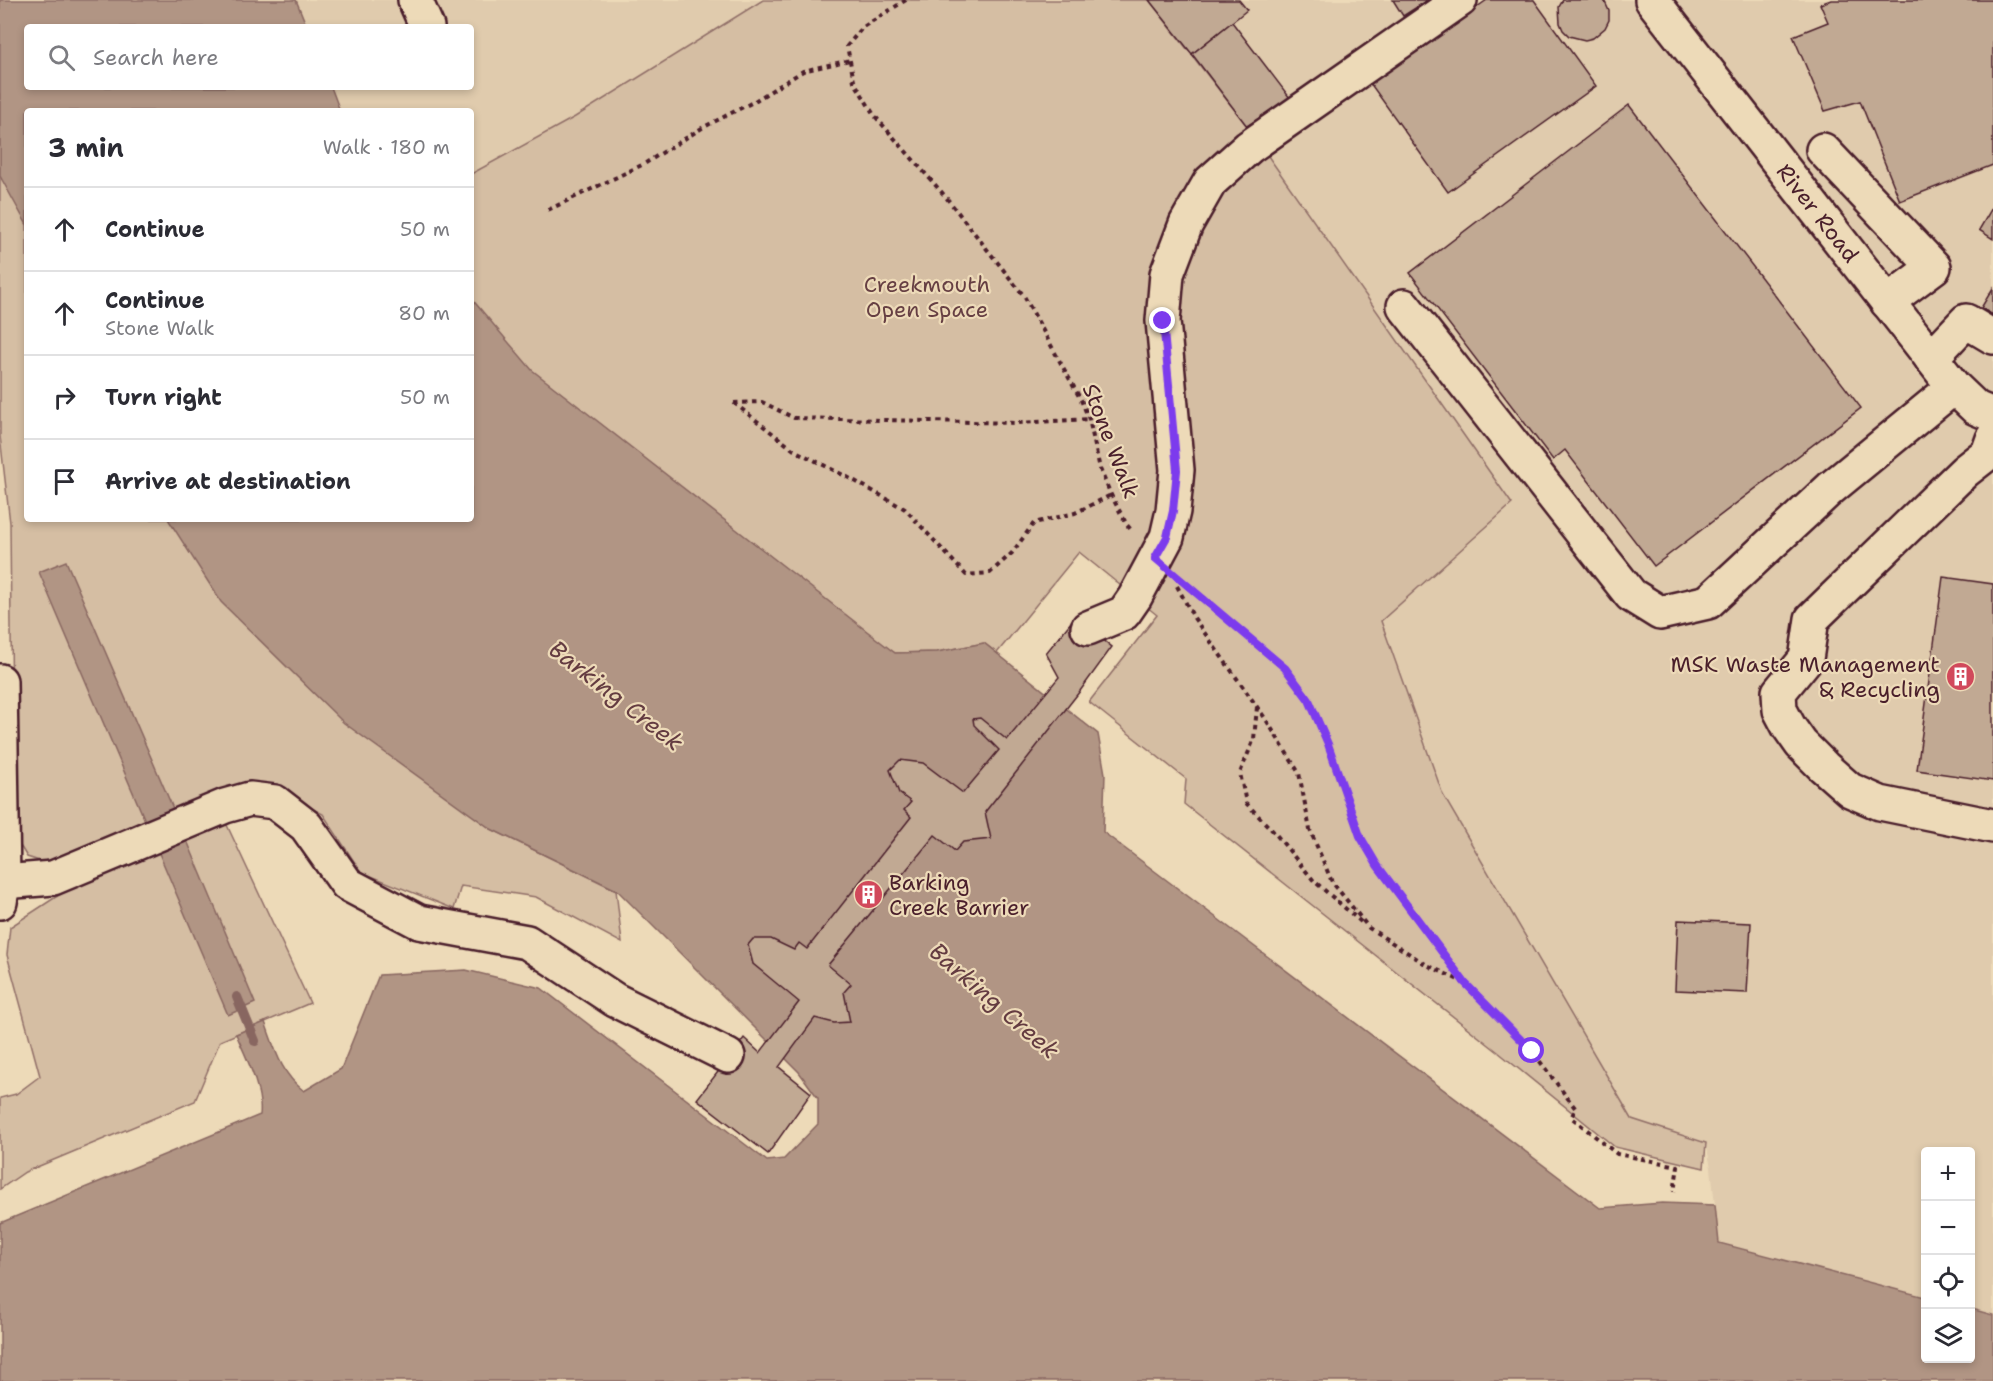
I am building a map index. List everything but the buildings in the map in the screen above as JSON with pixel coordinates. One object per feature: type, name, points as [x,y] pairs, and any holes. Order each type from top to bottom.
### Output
[{"type":"street","points":[[415,0],[426,24]]},
{"type":"street","points":[[1089,628],[1124,613],[1161,562],[1171,520],[1177,470],[1163,321],[1167,274],[1186,224],[1210,182],[1249,147],[1460,0]]},
{"type":"street","name":"River Road","points":[[1652,0],[1954,387],[1976,408],[1993,415]]},
{"type":"street","points":[[1823,150],[1934,267],[1887,302]]},
{"type":"street","points":[[1404,306],[1631,595],[1660,613],[1708,602],[1831,488],[1954,387]]},
{"type":"street","points":[[1931,358],[1966,321],[1993,338]]},
{"type":"street","points":[[1991,450],[1965,471],[1812,619],[1806,659],[1779,692],[1780,710],[1789,727],[1824,767],[1850,790],[1880,803],[1993,826]]},
{"type":"street","points":[[0,681],[2,893],[53,878],[225,806],[250,799],[275,802],[306,825],[347,884],[419,922],[527,942],[615,1000],[728,1056]]},
{"type":"path","points":[[548,210],[644,164],[702,128],[753,102],[803,70],[850,60],[847,46],[863,27],[906,0]]},
{"type":"path","name":"Stone Walk","points":[[850,60],[854,81],[874,115],[945,196],[1024,296],[1081,400],[1089,419],[1100,469],[1127,525],[1161,562],[1285,668],[1309,700],[1328,744],[1360,836],[1377,865],[1465,983]]},
{"type":"path","points":[[1089,419],[1016,423],[794,418],[762,402],[734,403],[794,450],[904,509],[966,575],[990,573],[1012,553],[1034,524],[1075,513],[1111,495]]},
{"type":"path","points":[[1161,562],[1194,618],[1257,707],[1299,773],[1310,830],[1332,882],[1369,928]]},
{"type":"path","points":[[1257,707],[1254,739],[1240,773],[1246,803],[1274,832],[1314,881],[1369,928],[1427,964],[1465,983],[1532,1051],[1576,1109],[1571,1117],[1586,1130],[1617,1154],[1678,1166],[1674,1192]]},
{"type":"shaded area","points":[[296,0],[763,0],[575,117],[474,172],[474,108],[339,108],[332,90],[474,90],[474,24],[306,24]]},
{"type":"shaded area","points":[[1149,0],[1436,0],[1247,126]]},
{"type":"shaded area","points":[[1487,0],[1993,0],[1993,1314],[1975,1310],[1975,1147],[1921,1147],[1921,1296],[1719,1243],[1706,1143],[1632,1120],[1443,795],[1381,621],[1511,504],[1266,156]]},
{"type":"green space","name":"Creekmouth Open Space","points":[[763,0],[1149,0],[1247,126],[1512,504],[1381,621],[1443,795],[1632,1119],[1706,1143],[1704,1168],[1615,1147],[1184,804],[1186,779],[1089,702],[1157,615],[1079,552],[997,653],[984,643],[937,652],[895,653],[474,408],[474,172],[575,117]]},
{"type":"green space","points":[[0,93],[24,174],[24,522],[223,522],[491,829],[616,890],[622,943],[536,897],[461,886],[454,909],[361,872],[323,814],[266,785],[212,793],[93,850],[49,864],[27,857],[13,834],[10,523],[0,436]]},
{"type":"green space","points":[[226,823],[310,1003],[220,1041],[195,1101],[25,1172],[0,1189],[0,1098],[16,1094],[40,1076],[7,955],[10,927],[62,893],[104,873]]},
{"type":"water","points":[[0,0],[296,0],[306,24],[24,24],[24,90],[332,90],[339,108],[24,108],[24,220],[0,176]]},
{"type":"water","name":"Barking Creek","points":[[474,302],[532,370],[895,653],[937,652],[984,643],[1098,734],[1105,774],[1103,832],[1600,1208],[1662,1203],[1715,1205],[1719,1243],[1921,1296],[1921,1363],[1975,1363],[1975,1310],[1993,1315],[1993,1381],[0,1381],[0,1223],[260,1115],[256,1084],[236,1034],[265,1022],[284,1069],[304,1091],[341,1069],[379,975],[466,970],[541,988],[767,1161],[784,1159],[818,1124],[818,1098],[799,1072],[617,890],[491,829],[344,723],[221,602],[170,522],[474,522]]},
{"type":"water","points":[[66,561],[255,1003],[228,1015],[39,572]]},
{"type":"waterway","points":[[237,997],[255,1041]]},
{"type":"place","name":"MSK Waste Management & Recycling","points":[[1961,677]]},
{"type":"place","name":"Barking Creek Barrier","points":[[868,895]]},
{"type":"route","points":[[1163,321],[1177,470],[1173,511],[1167,537],[1155,558],[1285,668],[1309,700],[1328,744],[1360,836],[1377,865],[1465,983],[1532,1051]]}]
